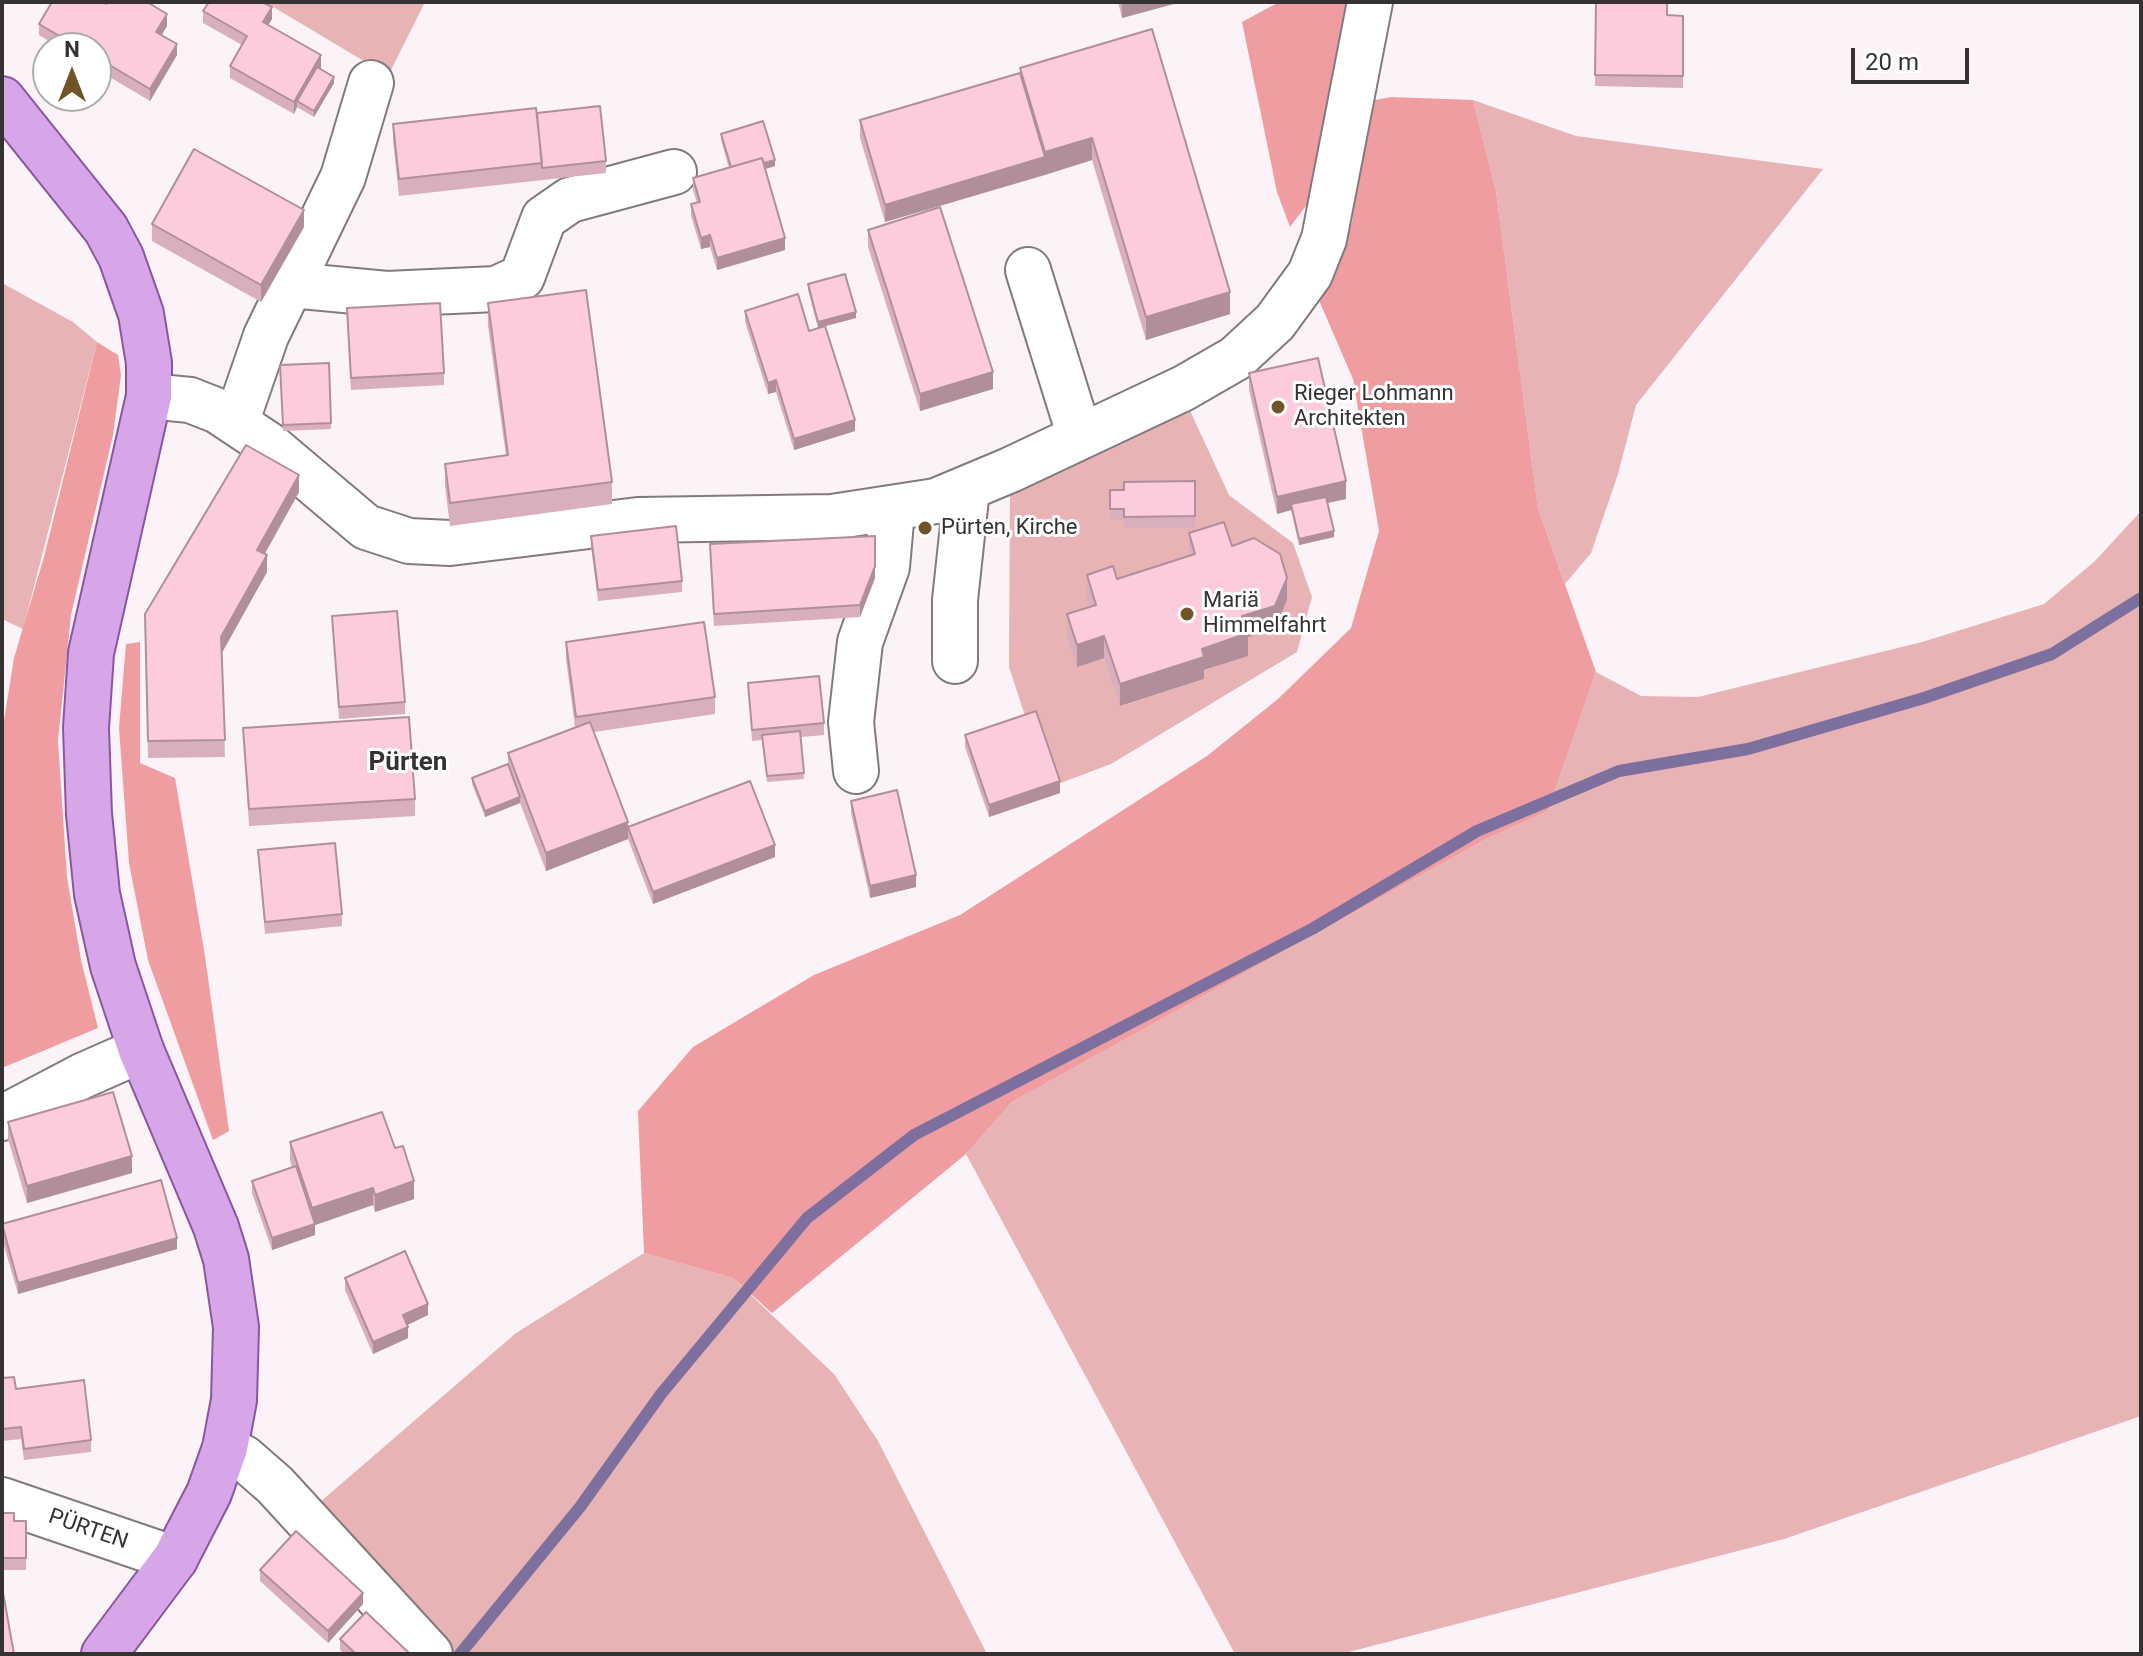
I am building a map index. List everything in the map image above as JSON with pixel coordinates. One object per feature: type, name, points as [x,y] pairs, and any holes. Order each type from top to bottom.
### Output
[{"type":"main road","points":[[2,99],[93,211],[121,257],[141,314],[149,363],[149,396],[97,619],[86,728],[89,814],[97,894],[113,966],[141,1050],[198,1176],[226,1259],[237,1363],[225,1448],[209,1493],[175,1559],[104,1654]]},
{"type":"street","points":[[149,396],[190,400],[236,423],[366,527],[409,541],[450,543],[638,520],[832,517],[892,510],[967,489],[1184,388],[1236,358],[1259,340],[1294,299],[1310,274],[1324,239],[1370,2]]},
{"type":"street","points":[[236,423],[266,336],[343,177],[371,83]]},
{"type":"street","points":[[291,285],[387,294],[496,289],[522,277],[544,218],[570,200],[674,172]]},
{"type":"street","points":[[1028,270],[1080,437]]},
{"type":"street","points":[[955,661],[955,600],[967,489]]},
{"type":"street","points":[[856,771],[851,722],[860,642],[887,567],[892,510]]},
{"type":"street","points":[[2,1118],[82,1076],[141,1050]]},
{"type":"street","points":[[225,1448],[244,1458],[275,1485],[430,1654]]},
{"type":"street","name":"PÜRTEN","points":[[2,1500],[175,1559]]},
{"type":"shaded area","points":[[265,2],[425,2],[391,70],[362,60]]},
{"type":"shaded area","points":[[1279,2],[1353,2],[1311,199],[1290,227],[1277,192],[1242,22]]},
{"type":"shaded area","points":[[1391,97],[1473,100],[1496,191],[1538,508],[1596,672],[1548,811],[1488,838],[1012,1102],[966,1154],[772,1313],[733,1278],[644,1253],[638,1111],[693,1047],[814,975],[960,915],[1207,756],[1278,699],[1351,628],[1379,531],[1353,379],[1318,298],[1337,271],[1352,222],[1370,101]]},
{"type":"shaded area","points":[[1473,100],[1576,136],[1823,169],[1636,405],[1618,474],[1591,553],[1565,584],[1538,508],[1496,191]]},
{"type":"shaded area","points":[[2,283],[73,322],[97,342],[23,629],[2,619]]},
{"type":"shaded area","points":[[97,342],[118,355],[121,375],[113,435],[71,615],[58,741],[67,877],[81,960],[98,1028],[2,1068],[2,733],[14,658],[44,557]]},
{"type":"shaded area","points":[[1186,402],[1229,495],[1293,543],[1312,597],[1297,652],[1111,764],[1058,784],[1037,723],[1028,725],[1009,667],[1010,481]],"holes":[[[1110,501],[1195,527],[1125,528],[1124,520],[1110,520]],[[1195,576],[1247,656],[1202,671],[1204,679],[1121,706],[1096,627]]]},
{"type":"shaded area","points":[[2141,511],[2141,1416],[1784,1539],[1341,1654],[1235,1654],[966,1154],[1012,1102],[1488,838],[1548,811],[1596,672],[1641,696],[1698,697],[1922,642],[2044,604],[2095,561]]},
{"type":"shaded area","points":[[140,642],[140,763],[175,778],[205,956],[229,1131],[213,1140],[148,960],[129,863],[119,728],[126,644]]},
{"type":"shaded area","points":[[644,1253],[733,1278],[834,1374],[878,1441],[987,1654],[446,1654],[312,1509],[516,1333]]},
{"type":"building","points":[[52,2],[147,2],[167,14],[156,32],[177,44],[150,89],[112,66],[112,32],[53,32],[39,24]]},
{"type":"building","points":[[209,2],[262,2],[272,7],[263,22],[321,55],[294,102],[230,66],[247,36],[203,11]]},
{"type":"building","points":[[1596,2],[1667,2],[1667,15],[1683,16],[1683,76],[1595,75]]},
{"type":"building","points":[[1152,29],[1230,292],[1146,317],[1092,138],[1045,152],[1020,68]]},
{"type":"building","points":[[317,67],[334,77],[314,111],[297,101]]},
{"type":"building","points":[[1020,73],[1045,157],[885,205],[860,120]]},
{"type":"building","points":[[600,106],[606,161],[542,168],[537,113]]},
{"type":"building","points":[[536,108],[542,163],[399,179],[393,124]]},
{"type":"building","points":[[763,121],[775,160],[764,163],[762,158],[731,167],[721,134]]},
{"type":"building","points":[[194,149],[304,210],[261,285],[152,224]]},
{"type":"building","points":[[762,158],[785,238],[717,258],[710,235],[701,238],[691,204],[700,202],[693,178]]},
{"type":"building","points":[[940,207],[993,372],[920,394],[868,230]]},
{"type":"building","points":[[845,274],[856,312],[818,322],[808,284]]},
{"type":"building","points":[[586,290],[612,482],[450,503],[445,464],[508,455],[488,303]]},
{"type":"building","points":[[798,294],[809,331],[825,326],[855,420],[794,439],[776,380],[768,383],[745,311]]},
{"type":"building","points":[[440,303],[444,373],[351,378],[347,308]]},
{"type":"building","points":[[1318,358],[1346,481],[1277,497],[1249,373]]},
{"type":"building","points":[[329,363],[331,423],[283,425],[280,365]]},
{"type":"building","points":[[246,445],[299,475],[257,550],[267,555],[221,637],[225,740],[148,741],[145,614]]},
{"type":"building","points":[[1195,481],[1195,516],[1124,517],[1124,509],[1110,509],[1110,490],[1124,490],[1124,482]]},
{"type":"building","points":[[1326,497],[1334,531],[1299,539],[1291,504]]},
{"type":"building","name":"Mariä Himmelfahrt","points":[[1224,522],[1232,546],[1254,538],[1280,554],[1287,578],[1275,606],[1242,616],[1248,633],[1202,649],[1204,657],[1120,684],[1104,636],[1077,645],[1067,614],[1096,605],[1087,575],[1113,566],[1117,579],[1195,554],[1189,533]]},
{"type":"building","points":[[676,526],[682,581],[598,590],[591,536]]},
{"type":"building","points":[[875,536],[875,566],[860,605],[714,614],[710,544]]},
{"type":"building","points":[[397,611],[405,702],[339,707],[332,616]]},
{"type":"building","points":[[704,622],[715,697],[576,717],[566,642]]},
{"type":"building","points":[[819,676],[824,723],[752,730],[748,683]]},
{"type":"building","points":[[1036,711],[1060,781],[989,805],[965,735]]},
{"type":"building","points":[[409,717],[415,799],[249,809],[243,728]]},
{"type":"building","points":[[590,722],[628,822],[546,853],[508,753]]},
{"type":"building","points":[[800,731],[804,773],[767,776],[762,735]]},
{"type":"building","points":[[508,764],[520,797],[485,811],[472,778]]},
{"type":"building","points":[[750,781],[775,845],[653,892],[628,827]]},
{"type":"building","points":[[897,790],[916,875],[870,886],[851,801]]},
{"type":"building","points":[[335,843],[342,914],[265,922],[258,850]]},
{"type":"building","points":[[113,1092],[132,1156],[27,1186],[8,1122]]},
{"type":"building","points":[[382,1112],[395,1148],[403,1146],[414,1181],[375,1195],[373,1188],[312,1208],[290,1142]]},
{"type":"building","points":[[296,1166],[315,1224],[272,1238],[252,1181]]},
{"type":"building","points":[[161,1180],[177,1238],[18,1283],[2,1224]]},
{"type":"building","points":[[405,1251],[428,1304],[403,1315],[408,1327],[373,1342],[345,1278]]},
{"type":"building","points":[[14,1377],[16,1389],[84,1380],[91,1440],[24,1449],[21,1427],[2,1429],[2,1378]]},
{"type":"building","points":[[2,1513],[14,1513],[14,1521],[26,1521],[26,1558],[2,1558]]},
{"type":"building","points":[[296,1531],[363,1593],[328,1631],[260,1570]]},
{"type":"building","points":[[2,1587],[14,1654],[2,1654]]},
{"type":"building","points":[[366,1612],[409,1653],[356,1654],[340,1639]]},
{"type":"waterway","points":[[460,1654],[580,1507],[661,1394],[807,1218],[914,1135],[1312,929],[1477,831],[1619,771],[1748,749],[1924,698],[2052,654],[2141,598]]},
{"type":"place","name":"Rieger Lohmann Architekten","points":[[1278,407]]},
{"type":"place","name":"Pürten, Kirche","points":[[925,528]]},
{"type":"place","name":"Mariä Himmelfahrt","points":[[1187,614]]},
{"type":"district","name":"Pürten","points":[[408,763]]}]
